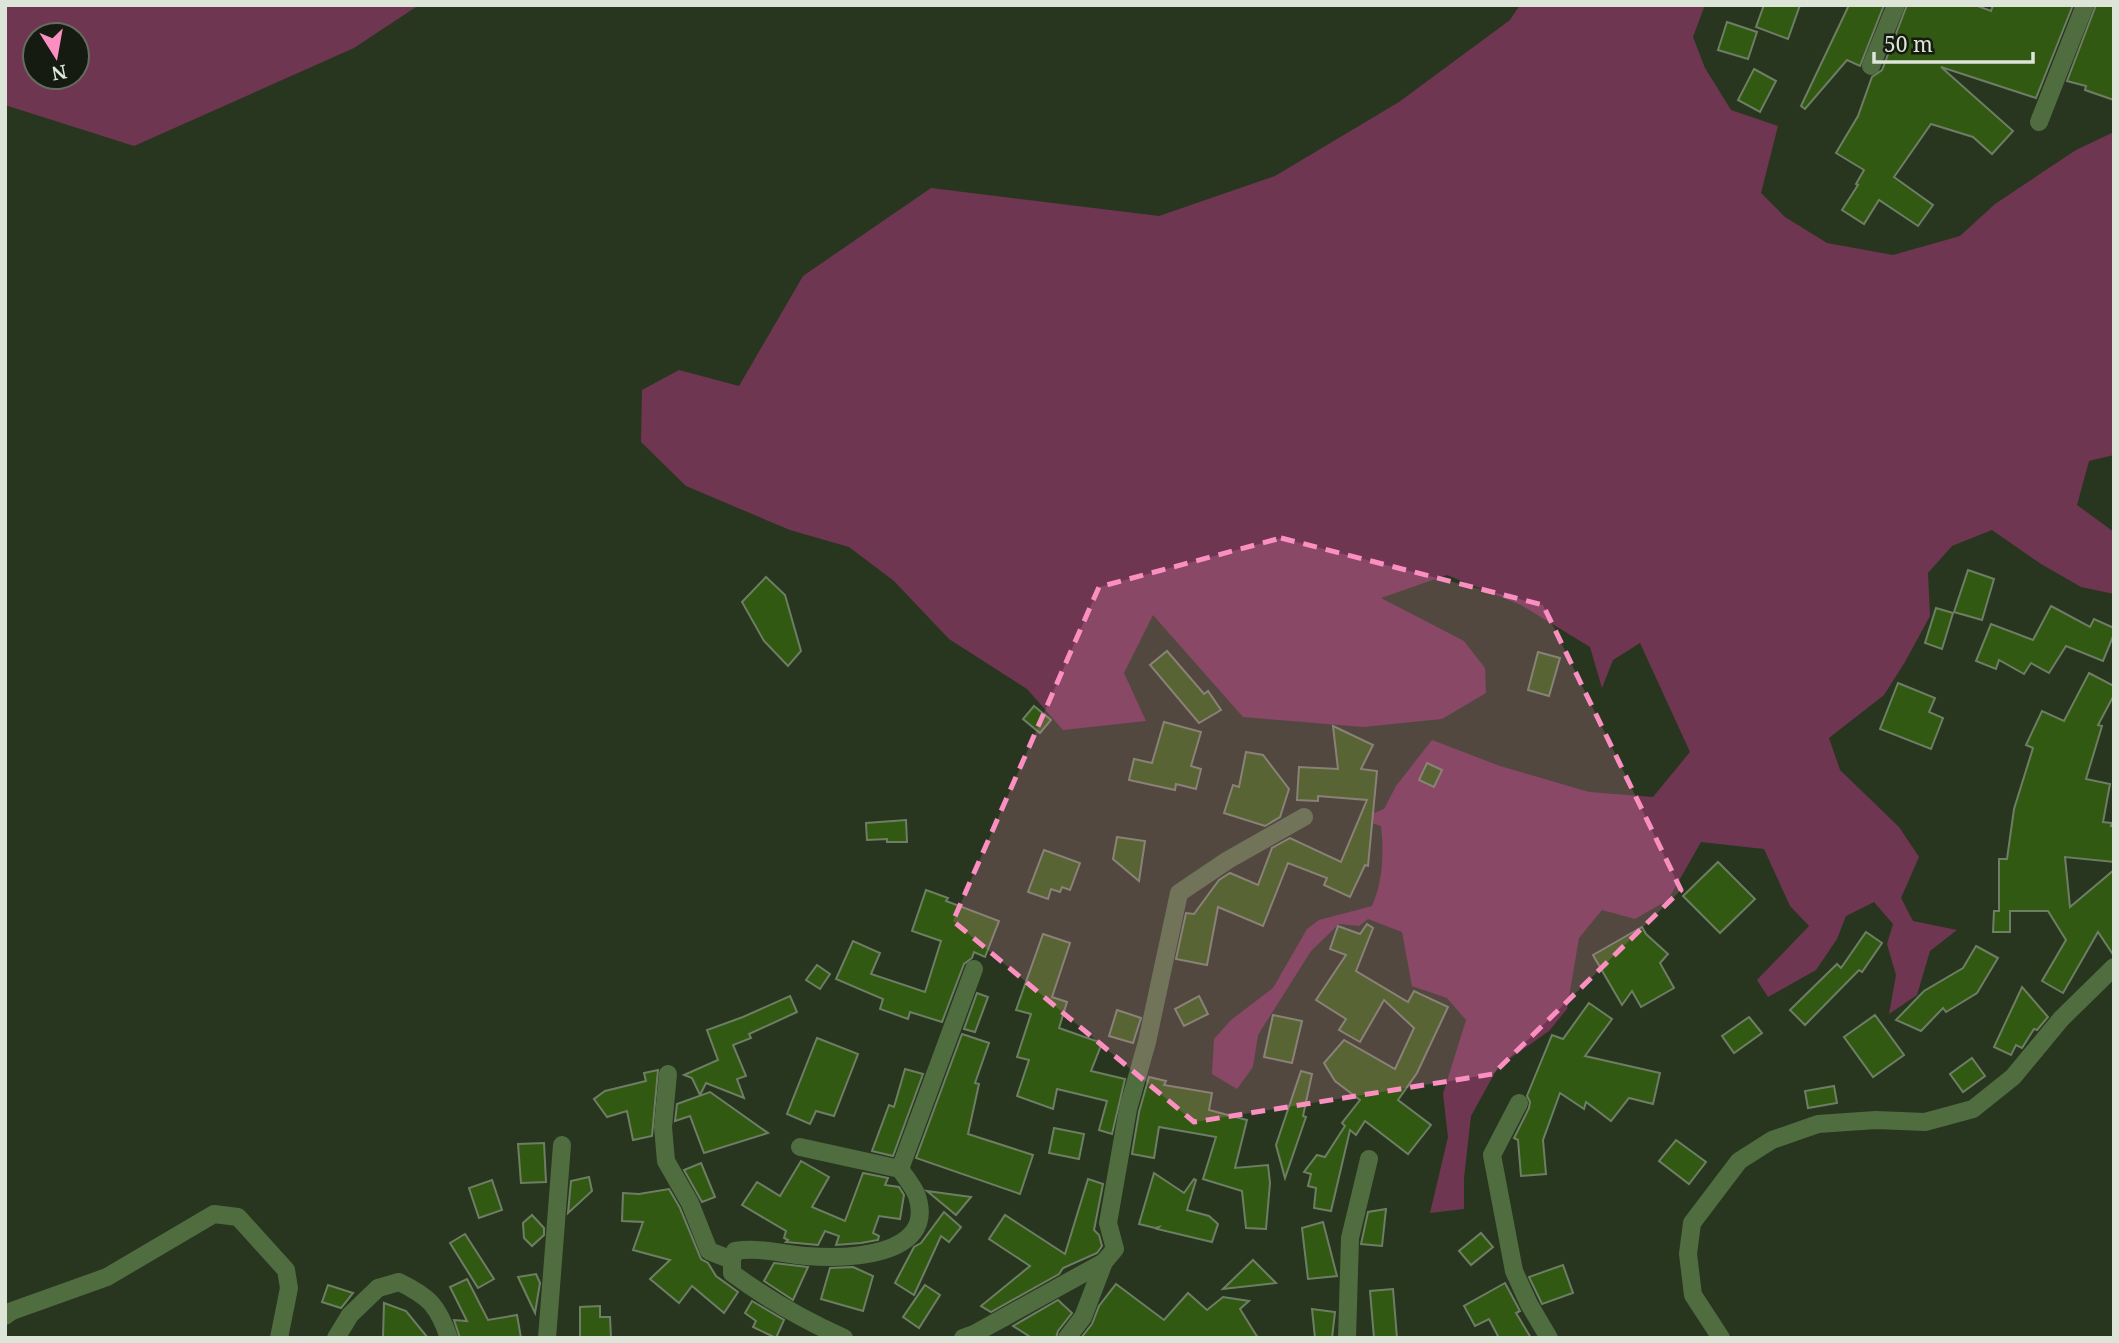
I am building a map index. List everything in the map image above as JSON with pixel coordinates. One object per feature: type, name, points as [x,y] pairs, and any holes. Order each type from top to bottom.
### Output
[{"type":"street","points":[[1871,66],[1896,5]]},
{"type":"street","points":[[2039,122],[2085,5]]},
{"type":"street","points":[[1067,1338],[1083,1317],[1104,1262],[1115,1249],[1108,1223],[1126,1122],[1147,1042],[1179,893],[1228,860],[1304,817]]},
{"type":"street","points":[[1721,1338],[1693,1295],[1688,1254],[1692,1223],[1739,1161],[1772,1140],[1818,1124],[1876,1120],[1925,1122],[1973,1109],[2013,1077],[2061,1020],[2114,967]]},
{"type":"street","points":[[900,1169],[974,969]]},
{"type":"street","points":[[668,1074],[663,1127],[666,1161],[690,1203],[709,1251],[732,1260]]},
{"type":"street","points":[[1519,1103],[1492,1155],[1514,1271],[1549,1338]]},
{"type":"street","points":[[547,1338],[562,1145]]},
{"type":"street","points":[[800,1147],[900,1169],[917,1196],[920,1222],[909,1239],[897,1247],[863,1255],[808,1256],[748,1249],[736,1251],[732,1260],[732,1273],[806,1321],[844,1338]]},
{"type":"street","points":[[1347,1338],[1350,1238],[1369,1160]]},
{"type":"street","points":[[5,1316],[12,1311],[107,1277],[214,1214],[238,1217],[286,1270],[289,1288],[279,1338]]},
{"type":"street","points":[[963,1338],[1104,1262]]},
{"type":"street","points":[[337,1338],[351,1315],[378,1288],[399,1282],[421,1293],[440,1312],[449,1338]]},
{"type":"highlighted area","points":[[1281,538],[1543,605],[1681,890],[1493,1074],[1194,1122],[953,921],[1099,587]]},
{"type":"shaded area","points":[[5,5],[419,5],[354,48],[134,146],[5,105]]},
{"type":"shaded area","points":[[1520,5],[1705,5],[1693,37],[1705,68],[1731,110],[1778,126],[1761,193],[1785,217],[1827,243],[1893,255],[1960,236],[1995,204],[2076,150],[2114,132],[2114,455],[2089,461],[2077,505],[2114,532],[2114,594],[2081,587],[2041,564],[1992,530],[1952,546],[1928,573],[1930,616],[1884,695],[1829,738],[1840,770],[1899,827],[1919,857],[1901,898],[1913,921],[1957,930],[1930,951],[1917,995],[1889,1014],[1896,975],[1887,944],[1893,924],[1874,902],[1846,916],[1837,939],[1816,970],[1768,997],[1757,980],[1809,926],[1790,906],[1764,849],[1701,842],[1668,900],[1635,919],[1602,910],[1579,938],[1567,1009],[1549,1031],[1498,1067],[1471,1116],[1464,1178],[1464,1209],[1430,1213],[1448,1137],[1443,1094],[1466,1020],[1447,998],[1412,986],[1402,932],[1368,919],[1359,926],[1339,924],[1311,951],[1258,1035],[1253,1067],[1237,1089],[1212,1074],[1214,1039],[1231,1020],[1273,988],[1307,929],[1319,920],[1372,906],[1382,867],[1381,826],[1360,819],[1384,809],[1396,786],[1432,740],[1500,766],[1589,792],[1653,797],[1690,752],[1640,643],[1613,660],[1602,688],[1590,647],[1521,605],[1447,575],[1381,598],[1464,641],[1485,668],[1486,693],[1442,719],[1363,727],[1243,717],[1153,615],[1124,673],[1146,721],[1063,730],[1027,689],[949,639],[894,581],[849,547],[790,530],[686,486],[641,442],[642,390],[679,370],[739,386],[803,276],[931,188],[1159,216],[1275,176],[1399,102],[1510,20]]},
{"type":"building","points":[[1764,5],[1800,5],[1788,39],[1756,27]]},
{"type":"building","points":[[1849,5],[1884,5],[1860,66],[1847,60],[1805,109],[1801,106]]},
{"type":"building","points":[[1907,5],[1975,5],[1991,11],[1993,5],[2073,5],[2036,98],[1941,67],[2013,131],[1992,154],[1973,137],[1931,124],[1894,177],[1933,205],[1918,226],[1879,200],[1864,224],[1842,210],[1864,170],[1836,153],[1858,116],[1872,77],[1882,70]]},
{"type":"building","points":[[2096,5],[2114,5],[2114,100],[2085,90],[2086,86],[2067,81]]},
{"type":"building","points":[[1727,22],[1757,32],[1748,59],[1718,50]]},
{"type":"building","points":[[1754,69],[1776,81],[1760,112],[1738,100]]},
{"type":"building","points":[[1968,570],[1994,579],[1982,620],[1954,612]]},
{"type":"building","points":[[766,577],[785,595],[801,651],[788,666],[764,641],[742,602]]},
{"type":"building","points":[[2051,606],[2090,627],[2094,619],[2114,628],[2103,661],[2066,646],[2049,673],[2031,663],[2024,674],[1999,660],[1996,669],[1976,661],[1991,624],[2033,640]]},
{"type":"building","points":[[1936,608],[1953,613],[1942,649],[1925,643]]},
{"type":"building","points":[[1167,651],[1204,694],[1208,691],[1221,710],[1199,723],[1150,665]]},
{"type":"building","points":[[1538,652],[1560,658],[1549,696],[1528,690]]},
{"type":"building","points":[[2089,673],[2114,686],[2114,695],[2098,725],[2102,726],[2086,779],[2110,784],[2103,822],[2112,823],[2111,826],[2114,826],[2114,862],[2065,857],[2070,907],[2114,870],[2114,956],[2098,932],[2063,993],[2042,981],[2066,940],[2048,911],[2010,911],[2010,932],[1993,932],[1994,911],[1999,911],[1999,859],[2007,859],[2014,809],[2033,748],[2026,745],[2042,711],[2064,721]]},
{"type":"building","points":[[1898,683],[1935,698],[1929,712],[1943,718],[1931,749],[1880,729]]},
{"type":"building","points":[[1034,706],[1051,720],[1040,733],[1023,719]]},
{"type":"building","points":[[1164,722],[1201,732],[1191,766],[1201,769],[1196,789],[1176,784],[1175,790],[1129,780],[1134,759],[1152,763]]},
{"type":"building","points":[[1333,726],[1373,745],[1361,769],[1377,771],[1368,866],[1365,865],[1350,897],[1324,885],[1327,878],[1288,863],[1263,926],[1218,907],[1207,965],[1176,959],[1186,913],[1194,914],[1219,880],[1230,873],[1258,885],[1272,848],[1290,838],[1341,862],[1367,800],[1318,796],[1318,801],[1297,800],[1299,767],[1338,769]]},
{"type":"building","points":[[1246,752],[1263,755],[1289,789],[1280,817],[1265,826],[1224,813],[1233,785],[1239,787]]},
{"type":"building","points":[[1427,763],[1442,770],[1434,787],[1419,780]]},
{"type":"building","points":[[906,820],[907,842],[867,840],[866,823]]},
{"type":"building","points":[[1117,837],[1145,841],[1139,881],[1113,859]]},
{"type":"building","points":[[1044,850],[1080,863],[1070,890],[1062,887],[1060,892],[1051,889],[1048,899],[1028,892]]},
{"type":"building","points":[[1718,862],[1755,899],[1720,933],[1683,896]]},
{"type":"building","points":[[926,890],[948,898],[946,901],[999,921],[985,957],[974,952],[972,958],[964,964],[942,1022],[910,1012],[908,1019],[880,1009],[883,999],[836,979],[853,941],[880,953],[871,974],[925,992],[941,941],[912,931]]},
{"type":"building","points":[[1367,924],[1373,928],[1356,971],[1408,1002],[1414,991],[1448,1007],[1417,1073],[1398,1100],[1431,1125],[1408,1154],[1365,1121],[1356,1135],[1350,1130],[1331,1211],[1314,1208],[1316,1188],[1308,1186],[1311,1174],[1304,1172],[1317,1155],[1325,1157],[1345,1126],[1342,1123],[1360,1100],[1335,1081],[1324,1063],[1344,1040],[1395,1069],[1414,1028],[1384,1000],[1360,1042],[1339,1030],[1346,1019],[1316,1000],[1346,955],[1330,949],[1338,926],[1360,934]]},
{"type":"building","points":[[1642,927],[1668,954],[1660,963],[1674,988],[1641,1007],[1632,991],[1622,1005],[1593,955]]},
{"type":"building","points":[[1866,932],[1882,943],[1862,972],[1859,970],[1805,1025],[1790,1010],[1837,964],[1841,968]]},
{"type":"building","points":[[1043,934],[1070,943],[1052,997],[1067,1002],[1059,1028],[1102,1043],[1091,1071],[1125,1079],[1112,1134],[1099,1130],[1107,1101],[1057,1089],[1053,1109],[1017,1096],[1029,1060],[1017,1057],[1031,1014],[1016,1010]]},
{"type":"building","points":[[1976,946],[1998,958],[1977,993],[1946,1012],[1943,1008],[1921,1031],[1896,1020],[1924,991],[1963,968]]},
{"type":"building","points":[[817,965],[830,974],[820,989],[806,980]]},
{"type":"building","points":[[2022,987],[2048,1017],[2037,1030],[2034,1029],[2022,1048],[2016,1045],[2011,1055],[1994,1047]]},
{"type":"building","points":[[977,993],[988,997],[975,1032],[964,1029]]},
{"type":"building","points":[[790,996],[797,1012],[749,1034],[751,1038],[733,1045],[746,1076],[737,1079],[744,1098],[706,1083],[700,1095],[692,1078],[684,1075],[718,1060],[707,1030]]},
{"type":"building","points":[[1199,996],[1208,1014],[1184,1026],[1175,1009]]},
{"type":"building","points":[[1589,1003],[1612,1019],[1585,1056],[1660,1073],[1653,1104],[1629,1098],[1611,1121],[1586,1102],[1584,1109],[1560,1093],[1543,1140],[1546,1174],[1521,1176],[1518,1140],[1514,1138],[1529,1108],[1527,1096],[1552,1035],[1563,1039]]},
{"type":"building","points":[[1117,1010],[1141,1018],[1133,1043],[1109,1036]]},
{"type":"building","points":[[1273,1015],[1302,1021],[1292,1063],[1264,1057]]},
{"type":"building","points":[[1875,1015],[1904,1055],[1873,1077],[1844,1037]]},
{"type":"building","points":[[1749,1017],[1762,1033],[1734,1053],[1722,1036]]},
{"type":"building","points":[[962,1034],[989,1043],[975,1083],[979,1084],[968,1134],[1033,1155],[1020,1194],[916,1158]]},
{"type":"building","points":[[817,1038],[858,1054],[834,1116],[816,1111],[810,1124],[787,1114]]},
{"type":"building","points":[[1972,1058],[1985,1076],[1963,1092],[1950,1074]]},
{"type":"building","points":[[905,1069],[923,1074],[893,1156],[872,1151],[889,1105],[894,1107]]},
{"type":"building","points":[[658,1070],[652,1136],[633,1140],[627,1111],[607,1117],[594,1099],[605,1091],[646,1081],[644,1073]]},
{"type":"building","points":[[1301,1071],[1312,1074],[1303,1116],[1306,1117],[1285,1178],[1276,1145]]},
{"type":"building","points":[[1149,1077],[1166,1081],[1164,1085],[1212,1093],[1209,1110],[1247,1120],[1235,1168],[1268,1165],[1270,1183],[1266,1229],[1246,1228],[1242,1191],[1203,1179],[1216,1137],[1159,1127],[1154,1158],[1132,1154],[1139,1112]]},
{"type":"building","points":[[1834,1086],[1837,1103],[1808,1108],[1805,1091]]},
{"type":"building","points":[[710,1092],[768,1133],[704,1153],[690,1116],[675,1121],[677,1104]]},
{"type":"building","points":[[1054,1128],[1084,1134],[1079,1159],[1049,1153]]},
{"type":"building","points":[[1676,1140],[1706,1162],[1689,1184],[1659,1161]]},
{"type":"building","points":[[544,1143],[546,1182],[521,1183],[518,1144]]},
{"type":"building","points":[[801,1161],[829,1177],[812,1207],[845,1221],[863,1173],[888,1178],[885,1185],[899,1187],[904,1195],[900,1219],[879,1216],[873,1233],[879,1236],[878,1240],[836,1245],[839,1236],[825,1231],[818,1245],[786,1242],[786,1231],[742,1205],[757,1182],[780,1196]]},
{"type":"building","points":[[701,1163],[715,1197],[702,1202],[684,1170]]},
{"type":"building","points":[[1154,1173],[1184,1193],[1194,1179],[1196,1180],[1187,1210],[1209,1216],[1218,1224],[1212,1242],[1139,1224]]},
{"type":"building","points":[[589,1177],[592,1191],[568,1213],[571,1181]]},
{"type":"building","points":[[1088,1179],[1103,1184],[1094,1230],[1099,1235],[1102,1246],[1097,1253],[1063,1268],[1059,1274],[991,1312],[981,1306],[1030,1266],[989,1239],[1005,1215],[1065,1254]]},
{"type":"building","points":[[492,1180],[502,1210],[479,1218],[469,1188]]},
{"type":"building","points":[[669,1189],[680,1208],[701,1259],[708,1263],[716,1276],[738,1292],[724,1313],[692,1286],[679,1303],[650,1279],[670,1260],[633,1250],[643,1222],[622,1221],[623,1193],[639,1194]]},
{"type":"building","points":[[927,1191],[971,1197],[956,1215]]},
{"type":"building","points":[[1386,1209],[1382,1246],[1361,1244],[1368,1212]]},
{"type":"building","points":[[944,1212],[961,1227],[949,1242],[941,1236],[914,1295],[895,1283],[914,1247],[921,1243]]},
{"type":"building","points":[[532,1215],[544,1228],[544,1235],[532,1246],[524,1238],[523,1223]]},
{"type":"building","points":[[1323,1222],[1337,1276],[1308,1279],[1302,1228]]},
{"type":"building","points":[[1481,1233],[1493,1247],[1471,1265],[1459,1251]]},
{"type":"building","points":[[465,1234],[494,1279],[478,1288],[450,1243]]},
{"type":"building","points":[[1253,1260],[1276,1283],[1223,1289]]},
{"type":"building","points":[[774,1263],[808,1267],[793,1300],[764,1281]]},
{"type":"building","points":[[1563,1265],[1573,1293],[1542,1304],[1529,1277]]},
{"type":"building","points":[[853,1267],[873,1276],[863,1311],[821,1299],[830,1268]]},
{"type":"building","points":[[536,1274],[540,1283],[535,1313],[518,1277]]},
{"type":"building","points":[[467,1279],[488,1320],[517,1315],[521,1338],[460,1338],[454,1320],[467,1321],[450,1287]]},
{"type":"building","points":[[1505,1283],[1520,1311],[1516,1313],[1531,1338],[1499,1338],[1489,1319],[1475,1326],[1464,1306]]},
{"type":"building","points":[[1116,1284],[1164,1320],[1188,1293],[1207,1310],[1223,1297],[1249,1301],[1240,1309],[1258,1338],[1081,1338],[1092,1324],[1099,1306]]},
{"type":"building","points":[[328,1285],[353,1293],[341,1308],[322,1302]]},
{"type":"building","points":[[925,1285],[940,1295],[919,1328],[903,1317]]},
{"type":"building","points":[[1393,1289],[1397,1338],[1374,1338],[1370,1291]]},
{"type":"building","points":[[1058,1300],[1072,1313],[1056,1338],[1032,1338],[1013,1326]]},
{"type":"building","points":[[752,1301],[784,1320],[776,1338],[753,1327],[756,1321],[745,1313]]},
{"type":"building","points":[[384,1303],[406,1311],[428,1338],[383,1338]]},
{"type":"building","points":[[600,1306],[600,1317],[610,1317],[611,1338],[580,1338],[580,1307]]},
{"type":"building","points":[[1312,1309],[1335,1312],[1332,1338],[1315,1338]]}]
